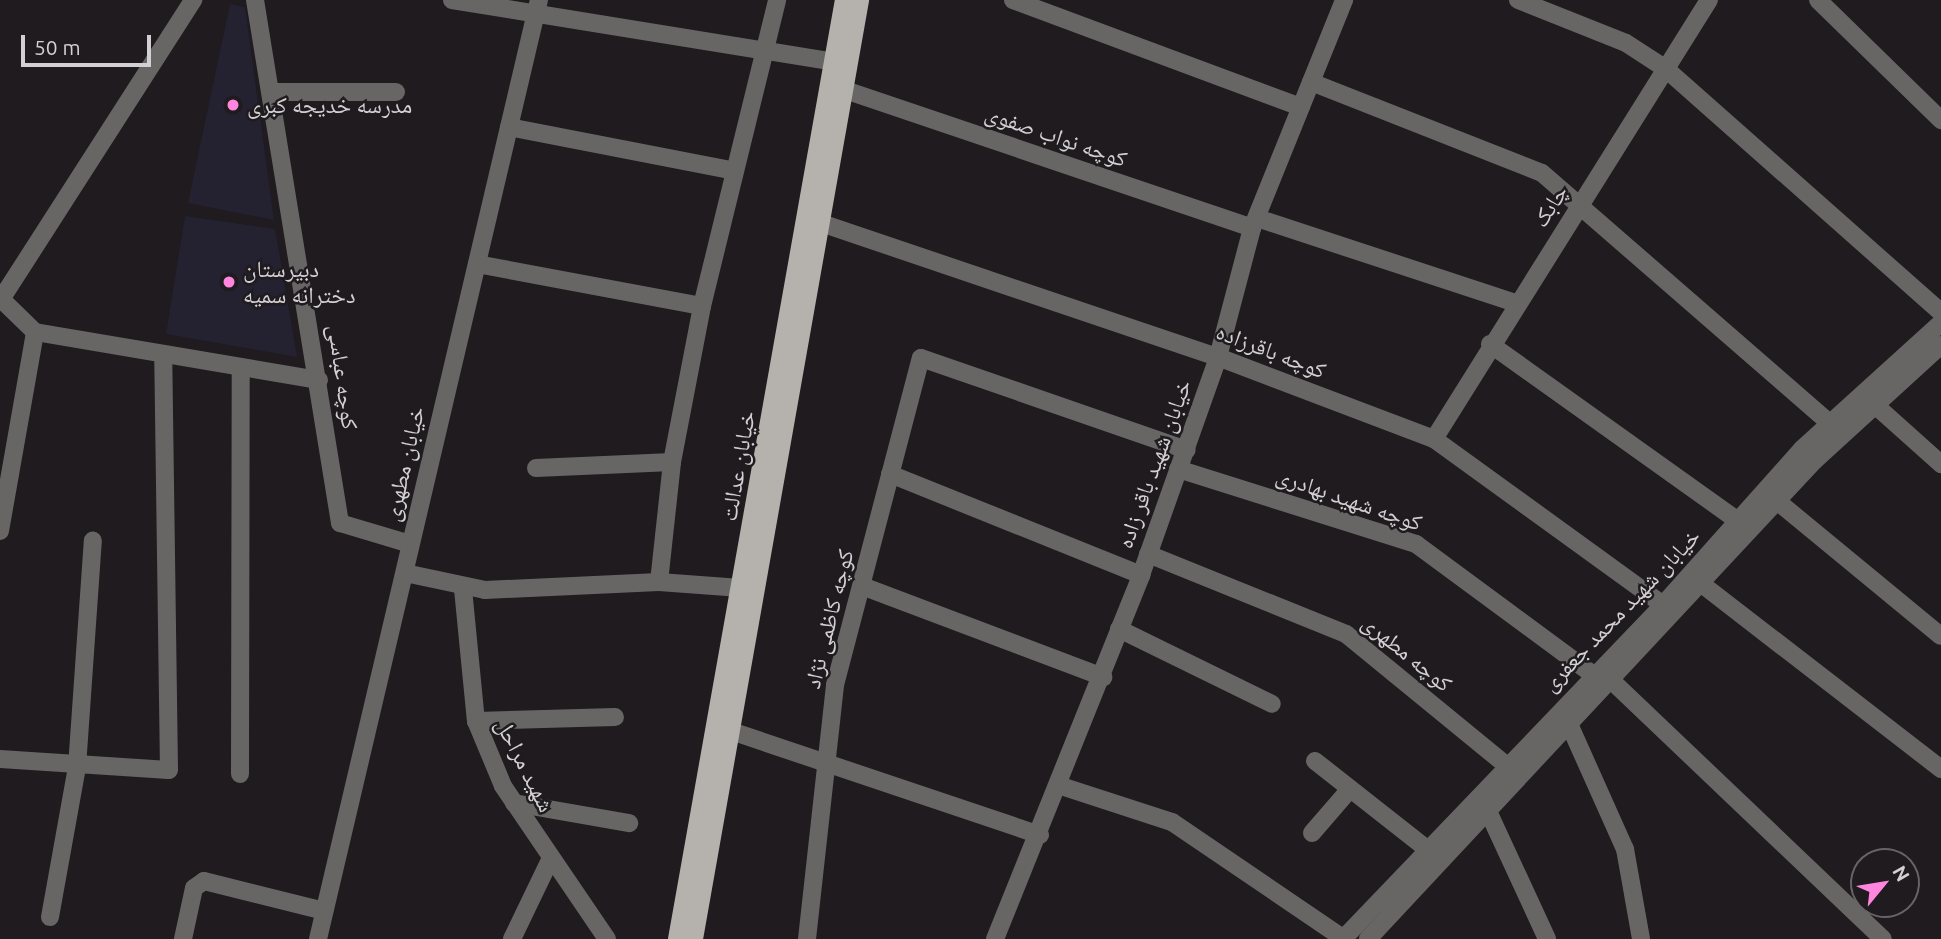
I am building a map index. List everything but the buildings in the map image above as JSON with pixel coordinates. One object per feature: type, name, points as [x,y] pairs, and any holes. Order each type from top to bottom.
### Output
[{"type":"main road","name":"خیابان عدالت","points":[[677,939],[844,0]]},
{"type":"main road","name":"خیابان عدالت","points":[[694,939],[860,0]]},
{"type":"street","points":[[193,0],[0,299],[35,332],[319,380]]},
{"type":"street","name":"کوچه عباسی","points":[[256,0],[340,523],[410,544]]},
{"type":"street","points":[[452,0],[538,7],[766,47],[833,62]]},
{"type":"street","points":[[659,582],[672,462],[702,306],[778,0]]},
{"type":"street","points":[[1013,0],[1301,107]]},
{"type":"street","name":"خیابان شهید باقر زاده","points":[[995,939],[1040,835],[1141,575],[1218,356],[1255,223],[1344,0]]},
{"type":"street","points":[[1518,0],[1626,43],[1666,69],[1941,312]]},
{"type":"street","name":"چابک","points":[[1434,439],[1490,344],[1709,0]]},
{"type":"street","points":[[1818,0],[1941,121]]},
{"type":"street","name":"خیابان مطهری","points":[[318,939],[538,7]]},
{"type":"street","points":[[1311,82],[1542,173],[1582,202],[1830,423]]},
{"type":"street","name":"کوچه نواب صفوی","points":[[845,90],[1255,223],[1517,303]]},
{"type":"street","points":[[272,92],[396,92]]},
{"type":"street","points":[[509,127],[735,171]]},
{"type":"street","name":"کوچه باقرزاده","points":[[821,223],[1218,356],[1434,439],[1664,605]]},
{"type":"street","points":[[477,264],[702,306]]},
{"type":"street","name":"خیابان شهید محمد جعفری","points":[[1343,939],[1506,765],[1664,605],[1830,423],[1941,323]]},
{"type":"street","points":[[0,531],[35,332]]},
{"type":"street","points":[[1490,344],[1738,521]]},
{"type":"street","name":"خیابان شهید محمد جعفری","points":[[1368,939],[1487,809],[1703,585],[1777,502],[1875,405],[1941,345]]},
{"type":"street","points":[[0,759],[77,767],[169,770],[163,354]]},
{"type":"street","name":"کوچه کاظمی نژاد","points":[[807,939],[829,762],[835,685],[921,358],[1186,450]]},
{"type":"street","points":[[240,775],[242,367]]},
{"type":"street","points":[[1875,405],[1941,464]]},
{"type":"street","points":[[536,468],[672,462]]},
{"type":"street","name":"کوچه شهید بهادری","points":[[1178,470],[1416,544],[1594,675]]},
{"type":"street","points":[[890,474],[1141,575]]},
{"type":"street","points":[[1777,502],[1941,636]]},
{"type":"street","points":[[50,916],[77,767],[93,541]]},
{"type":"street","name":"کوچه مطهری","points":[[1148,554],[1346,634],[1506,765]]},
{"type":"street","points":[[405,573],[463,589],[659,582],[741,588]]},
{"type":"street","points":[[1703,585],[1941,769]]},
{"type":"street","points":[[862,586],[1103,677]]},
{"type":"street","name":"شهید مراحل","points":[[463,589],[475,721],[514,803],[550,860],[607,939]]},
{"type":"street","points":[[1119,629],[1272,704]]},
{"type":"street","points":[[1612,681],[1883,939]]},
{"type":"street","points":[[475,721],[615,717]]},
{"type":"street","points":[[1569,724],[1625,849],[1641,939]]},
{"type":"street","points":[[731,731],[1040,835]]},
{"type":"street","points":[[1315,761],[1428,850]]},
{"type":"street","points":[[1058,785],[1172,822],[1343,939]]},
{"type":"street","points":[[1312,833],[1350,789]]},
{"type":"street","points":[[514,803],[629,823]]},
{"type":"street","points":[[1487,809],[1548,939]]},
{"type":"street","points":[[512,939],[550,860]]},
{"type":"street","points":[[183,939],[194,888],[204,881],[324,911]]},
{"type":"shaded area","name":"مدرسه خدیجه کبری","points":[[230,4],[245,7],[274,220],[188,203]]},
{"type":"shaded area","name":"دبیرستان دخترانه سمیه","points":[[185,216],[275,229],[297,357],[166,334]]},
{"type":"place","name":"مدرسه خدیجه کبری","points":[[233,105]]},
{"type":"place","name":"دبیرستان دخترانه سمیه","points":[[229,282]]}]
